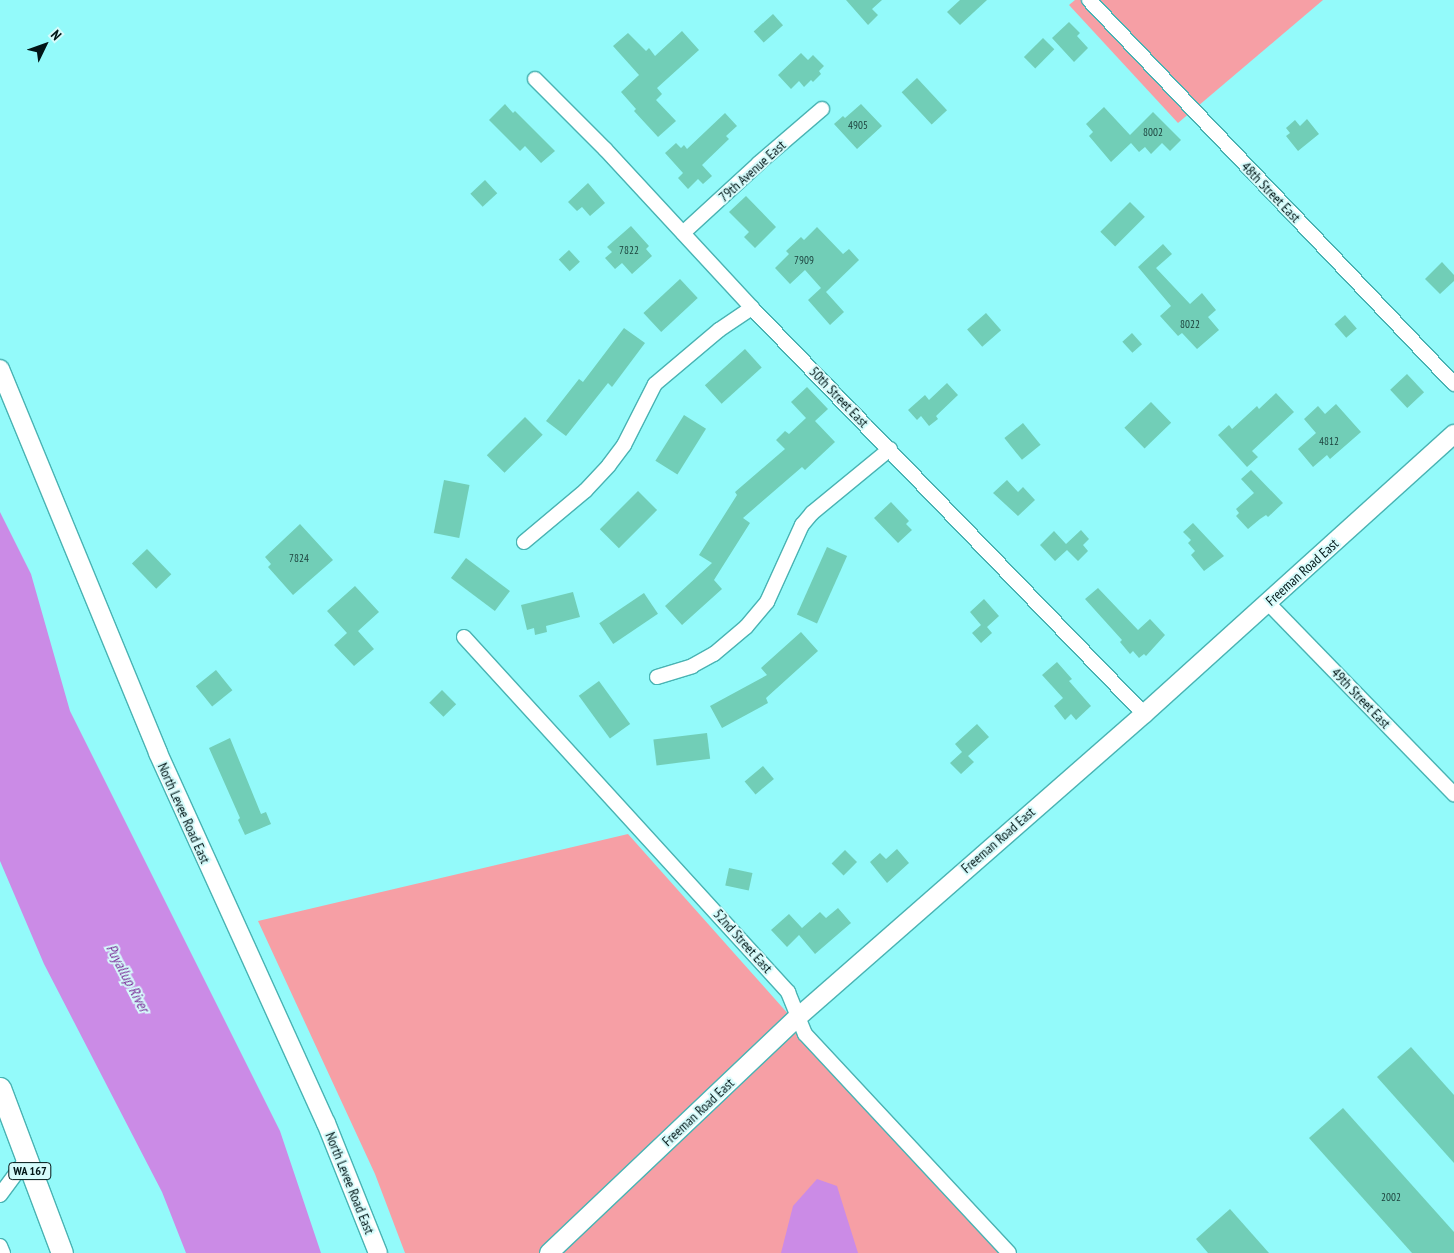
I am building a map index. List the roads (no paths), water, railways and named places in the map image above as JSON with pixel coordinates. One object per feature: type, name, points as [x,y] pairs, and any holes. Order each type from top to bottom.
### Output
[{"type":"main road","name":"WA 167","points":[[0,1088],[62,1253]]},
{"type":"street","name":"48th Street East","points":[[1089,0],[1454,384]]},
{"type":"street","name":"50th Street East","points":[[535,79],[605,149],[752,308],[1144,714]]},
{"type":"street","name":"79th Avenue East","points":[[683,233],[759,163],[822,110]]},
{"type":"street","points":[[524,542],[585,491],[609,465],[624,445],[655,384],[719,330],[752,308]]},
{"type":"street","name":"North Levee Road East","points":[[0,369],[158,753],[326,1123],[378,1253]]},
{"type":"street","name":"Freeman Road East","points":[[549,1253],[798,1017],[1144,714],[1454,434]]},
{"type":"street","points":[[657,677],[692,666],[714,654],[746,627],[766,602],[802,525],[812,513],[890,449]]},
{"type":"street","name":"49th Street East","points":[[1268,603],[1454,794]]},
{"type":"street","name":"52nd Street East","points":[[464,637],[788,992],[805,1034],[1009,1253]]},
{"type":"street","points":[[0,1195],[26,1160]]},
{"type":"street","points":[[0,1246],[3,1253]]},
{"type":"water","name":"Puyallup River","points":[[0,512],[31,574],[70,711],[280,1131],[321,1253],[186,1253],[162,1192],[44,964],[0,861]]},
{"type":"water","points":[[817,1179],[837,1186],[858,1253],[781,1253],[793,1206]]}]
